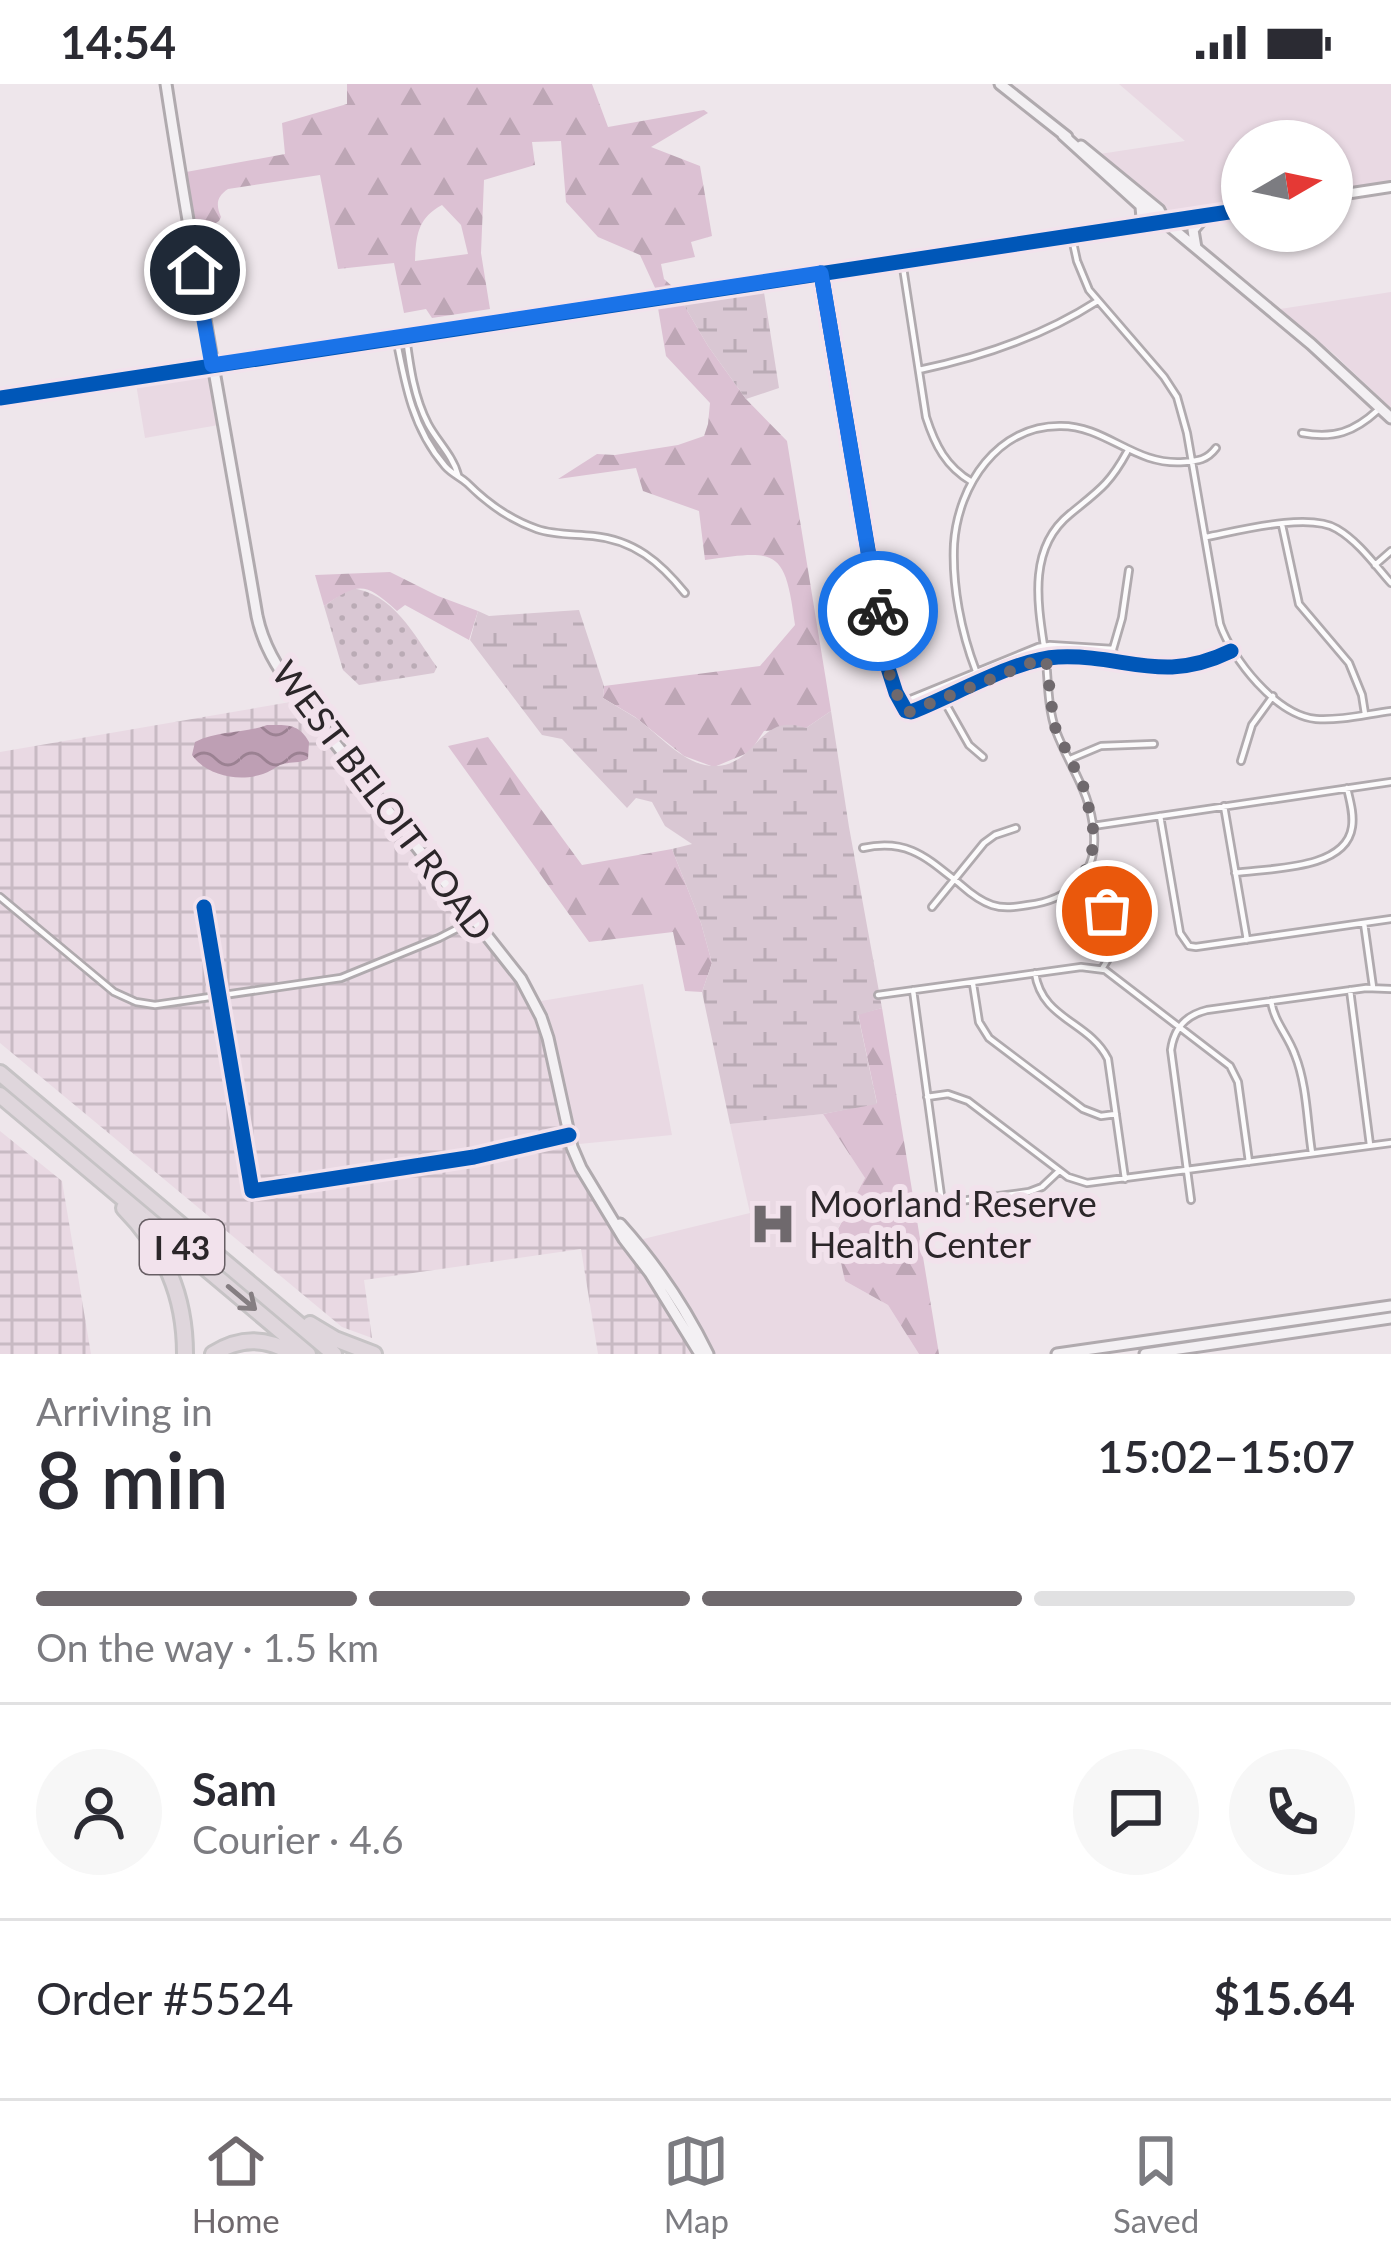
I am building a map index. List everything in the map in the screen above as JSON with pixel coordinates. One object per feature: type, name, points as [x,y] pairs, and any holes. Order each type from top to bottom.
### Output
[{"type":"highway","name":"I 43","points":[[0,1072],[334,1354]]},
{"type":"highway","name":"I 43","points":[[0,1094],[308,1354]]},
{"type":"highway","points":[[57,1141],[153,1241],[176,1286],[185,1354]]},
{"type":"highway","points":[[237,1272],[334,1339],[374,1354]]},
{"type":"highway","points":[[213,1354],[245,1340],[277,1344],[293,1354]]},
{"type":"main road","name":"WEST BELOIT ROAD","points":[[166,84],[256,616],[268,651],[294,691],[521,980],[541,1017],[575,1156],[701,1354]]},
{"type":"main road","points":[[1000,84],[1159,210],[1166,224]]},
{"type":"main road","points":[[1063,135],[1391,418]]},
{"type":"main road","points":[[1136,227],[1143,214],[1138,202]]},
{"type":"main road","points":[[1196,248],[1193,228],[1203,218]]},
{"type":"main road","name":"WEST BELOIT ROAD","points":[[608,1211],[691,1321],[701,1354]]},
{"type":"main road","points":[[1057,1354],[1391,1306]]},
{"type":"main road","points":[[1145,1354],[1391,1318]]},
{"type":"main road","points":[[1276,1335],[1296,1326],[1298,1319]]},
{"type":"main road","points":[[1257,1338],[1260,1330],[1280,1322]]},
{"type":"street","points":[[1353,193],[1391,188]]},
{"type":"street","points":[[0,398],[1221,215]]},
{"type":"street","points":[[1072,236],[1082,275],[1096,302],[1172,387],[1182,412],[1220,624],[1231,651],[1273,696],[1303,717],[1319,720],[1391,711]]},
{"type":"street","points":[[902,261],[926,417],[938,448],[955,470],[973,482]]},
{"type":"street","points":[[821,273],[884,646],[902,705],[911,712],[1046,659],[1187,667],[1231,651]]},
{"type":"street","points":[[919,370],[1028,338],[1096,302]]},
{"type":"street","points":[[401,336],[421,408],[458,475]]},
{"type":"street","points":[[401,336],[412,411],[450,472],[478,495],[538,530],[604,537],[646,553],[685,593]]},
{"type":"street","points":[[412,411],[421,408]]},
{"type":"street","points":[[1302,433],[1346,433],[1381,408]]},
{"type":"street","points":[[976,671],[961,620],[954,565],[958,518],[973,482],[993,453],[1034,429],[1066,425],[1167,463],[1210,456],[1216,448]]},
{"type":"street","points":[[431,446],[438,441]]},
{"type":"street","points":[[1044,646],[1038,576],[1047,540],[1107,484],[1128,450]]},
{"type":"street","points":[[1205,538],[1306,522],[1322,524],[1341,531],[1391,583]]},
{"type":"street","points":[[1282,525],[1299,604],[1349,663],[1365,714]]},
{"type":"street","points":[[1375,565],[1391,551]]},
{"type":"street","points":[[1115,663],[1112,649],[1129,571]]},
{"type":"street","points":[[902,705],[1044,646],[1112,649]]},
{"type":"street","points":[[863,848],[907,848],[985,902],[1008,908],[1048,902],[1078,885],[1092,857],[1093,826],[1084,788],[1054,725],[1046,659]]},
{"type":"street","points":[[1241,761],[1252,724],[1273,696]]},
{"type":"street","points":[[943,699],[969,745],[982,757]]},
{"type":"street","points":[[1070,759],[1101,746],[1154,743]]},
{"type":"street","points":[[1093,826],[1391,782]]},
{"type":"street","points":[[1235,873],[1336,854],[1352,829],[1347,788]]},
{"type":"street","points":[[1224,806],[1247,940]]},
{"type":"street","points":[[1160,816],[1180,933],[1187,944],[1196,947],[1391,919]]},
{"type":"street","points":[[932,907],[988,839],[1016,828]]},
{"type":"street","points":[[1078,885],[1103,905],[1112,922],[1114,946],[1102,969]]},
{"type":"street","points":[[0,897],[120,996],[155,1005],[352,975],[474,920]]},
{"type":"street","points":[[204,907],[252,1191],[474,1157],[569,1136]]},
{"type":"street","points":[[1364,923],[1373,987]]},
{"type":"street","points":[[878,995],[1081,967],[1102,969],[1233,1069],[1249,1162]]},
{"type":"street","points":[[1036,974],[1046,1002],[1104,1051],[1125,1179]]},
{"type":"street","points":[[973,982],[979,1022],[994,1042],[1083,1109],[1116,1114]]},
{"type":"street","points":[[1191,1200],[1172,1058],[1172,1042],[1180,1026],[1203,1010],[1373,987],[1391,989]]},
{"type":"street","points":[[913,990],[942,1203]]},
{"type":"street","points":[[1349,990],[1370,1146]]},
{"type":"street","points":[[1271,1001],[1299,1064],[1312,1154]]},
{"type":"street","points":[[927,1096],[948,1094],[968,1101],[1059,1171],[1087,1183],[1391,1143]]},
{"type":"street","points":[[914,1207],[1036,1190],[1059,1171]]},
{"type":"shaded area","points":[[1119,84],[1391,84],[1391,183],[1353,188],[1353,120],[1221,120],[1221,208],[1170,216],[1093,155],[1185,141]]},
{"type":"shaded area","points":[[1391,292],[1391,408],[1280,309]]},
{"type":"shaded area","points":[[212,366],[224,424],[145,438],[135,378]]},
{"type":"shaded area","points":[[302,700],[532,998],[532,1012],[541,1017],[581,1168],[676,1306],[703,1354],[598,1354],[581,1249],[364,1280],[372,1338],[342,1327],[0,1043],[0,752]]},
{"type":"shaded area","points":[[643,984],[672,1135],[579,1144],[549,1016],[541,1001]]},
{"type":"shaded area","name":"Moorland Reserve Health Center","points":[[823,1114],[865,1178],[835,1234],[845,1281],[888,1305],[919,1354],[712,1354],[639,1240],[750,1213],[730,1124]]},
{"type":"shaded area","points":[[0,1131],[62,1181],[91,1354],[0,1354]]},
{"type":"green space","points":[[347,84],[592,84],[608,127],[704,110],[708,113],[651,147],[700,166],[712,236],[691,242],[695,257],[661,264],[664,279],[673,287],[656,290],[640,255],[598,237],[566,202],[561,141],[532,142],[535,165],[484,180],[481,253],[490,309],[432,318],[426,309],[404,313],[394,263],[338,269],[320,175],[228,189],[218,202],[219,221],[196,236],[186,172],[285,154],[282,123],[347,104]],"holes":[[[442,205],[461,225],[468,254],[415,261],[420,228],[434,210]]]},
{"type":"green space","points":[[763,286],[779,388],[746,399],[681,300]]},
{"type":"green space","points":[[681,300],[746,399],[787,441],[831,711],[806,728],[764,731],[750,752],[714,767],[684,756],[603,698],[604,686],[760,666],[795,625],[781,568],[762,556],[705,560],[699,511],[643,491],[636,468],[558,479],[597,454],[678,445],[704,436],[710,403],[666,356],[657,302]]},
{"type":"green space","points":[[390,572],[478,611],[469,640],[405,605],[397,611],[369,590],[354,589],[324,606],[315,575]]},
{"type":"green space","points":[[350,588],[378,598],[401,617],[437,667],[434,673],[359,685],[343,670],[324,606]]},
{"type":"green space","points":[[579,610],[604,686],[603,698],[694,762],[731,763],[778,726],[806,728],[831,711],[882,1008],[858,1015],[877,1104],[730,1124],[702,992],[712,963],[672,849],[692,844],[665,826],[652,802],[636,798],[627,808],[562,739],[542,735],[470,640],[478,611],[489,616]]},
{"type":"green space","points":[[488,737],[582,865],[672,849],[712,963],[702,992],[685,991],[673,932],[589,942],[448,746]]},
{"type":"green space","points":[[882,1008],[939,1354],[919,1354],[888,1305],[845,1281],[835,1235],[865,1178],[823,1114],[877,1103],[858,1014]]},
{"type":"water","points":[[267,725],[301,731],[309,742],[308,759],[254,776],[234,777],[206,768],[192,755],[195,742],[204,738]]},
{"type":"cycle path","points":[[0,398],[1221,213]]},
{"type":"cycle path","points":[[821,273],[888,668],[906,711],[1041,659],[1082,657],[1163,667],[1206,661],[1231,651]]},
{"type":"cycle path","points":[[204,907],[252,1191],[474,1157],[569,1135]]},
{"type":"way so far","points":[[878,611],[888,668],[903,708],[909,712],[1046,659],[1054,725],[1084,788],[1093,826],[1092,857],[1078,885],[1107,911]]},
{"type":"place","name":"Moorland Reserve Health Center","points":[[773,1224]]},
{"type":"route","points":[[195,270],[212,365],[821,273],[878,611]]}]
